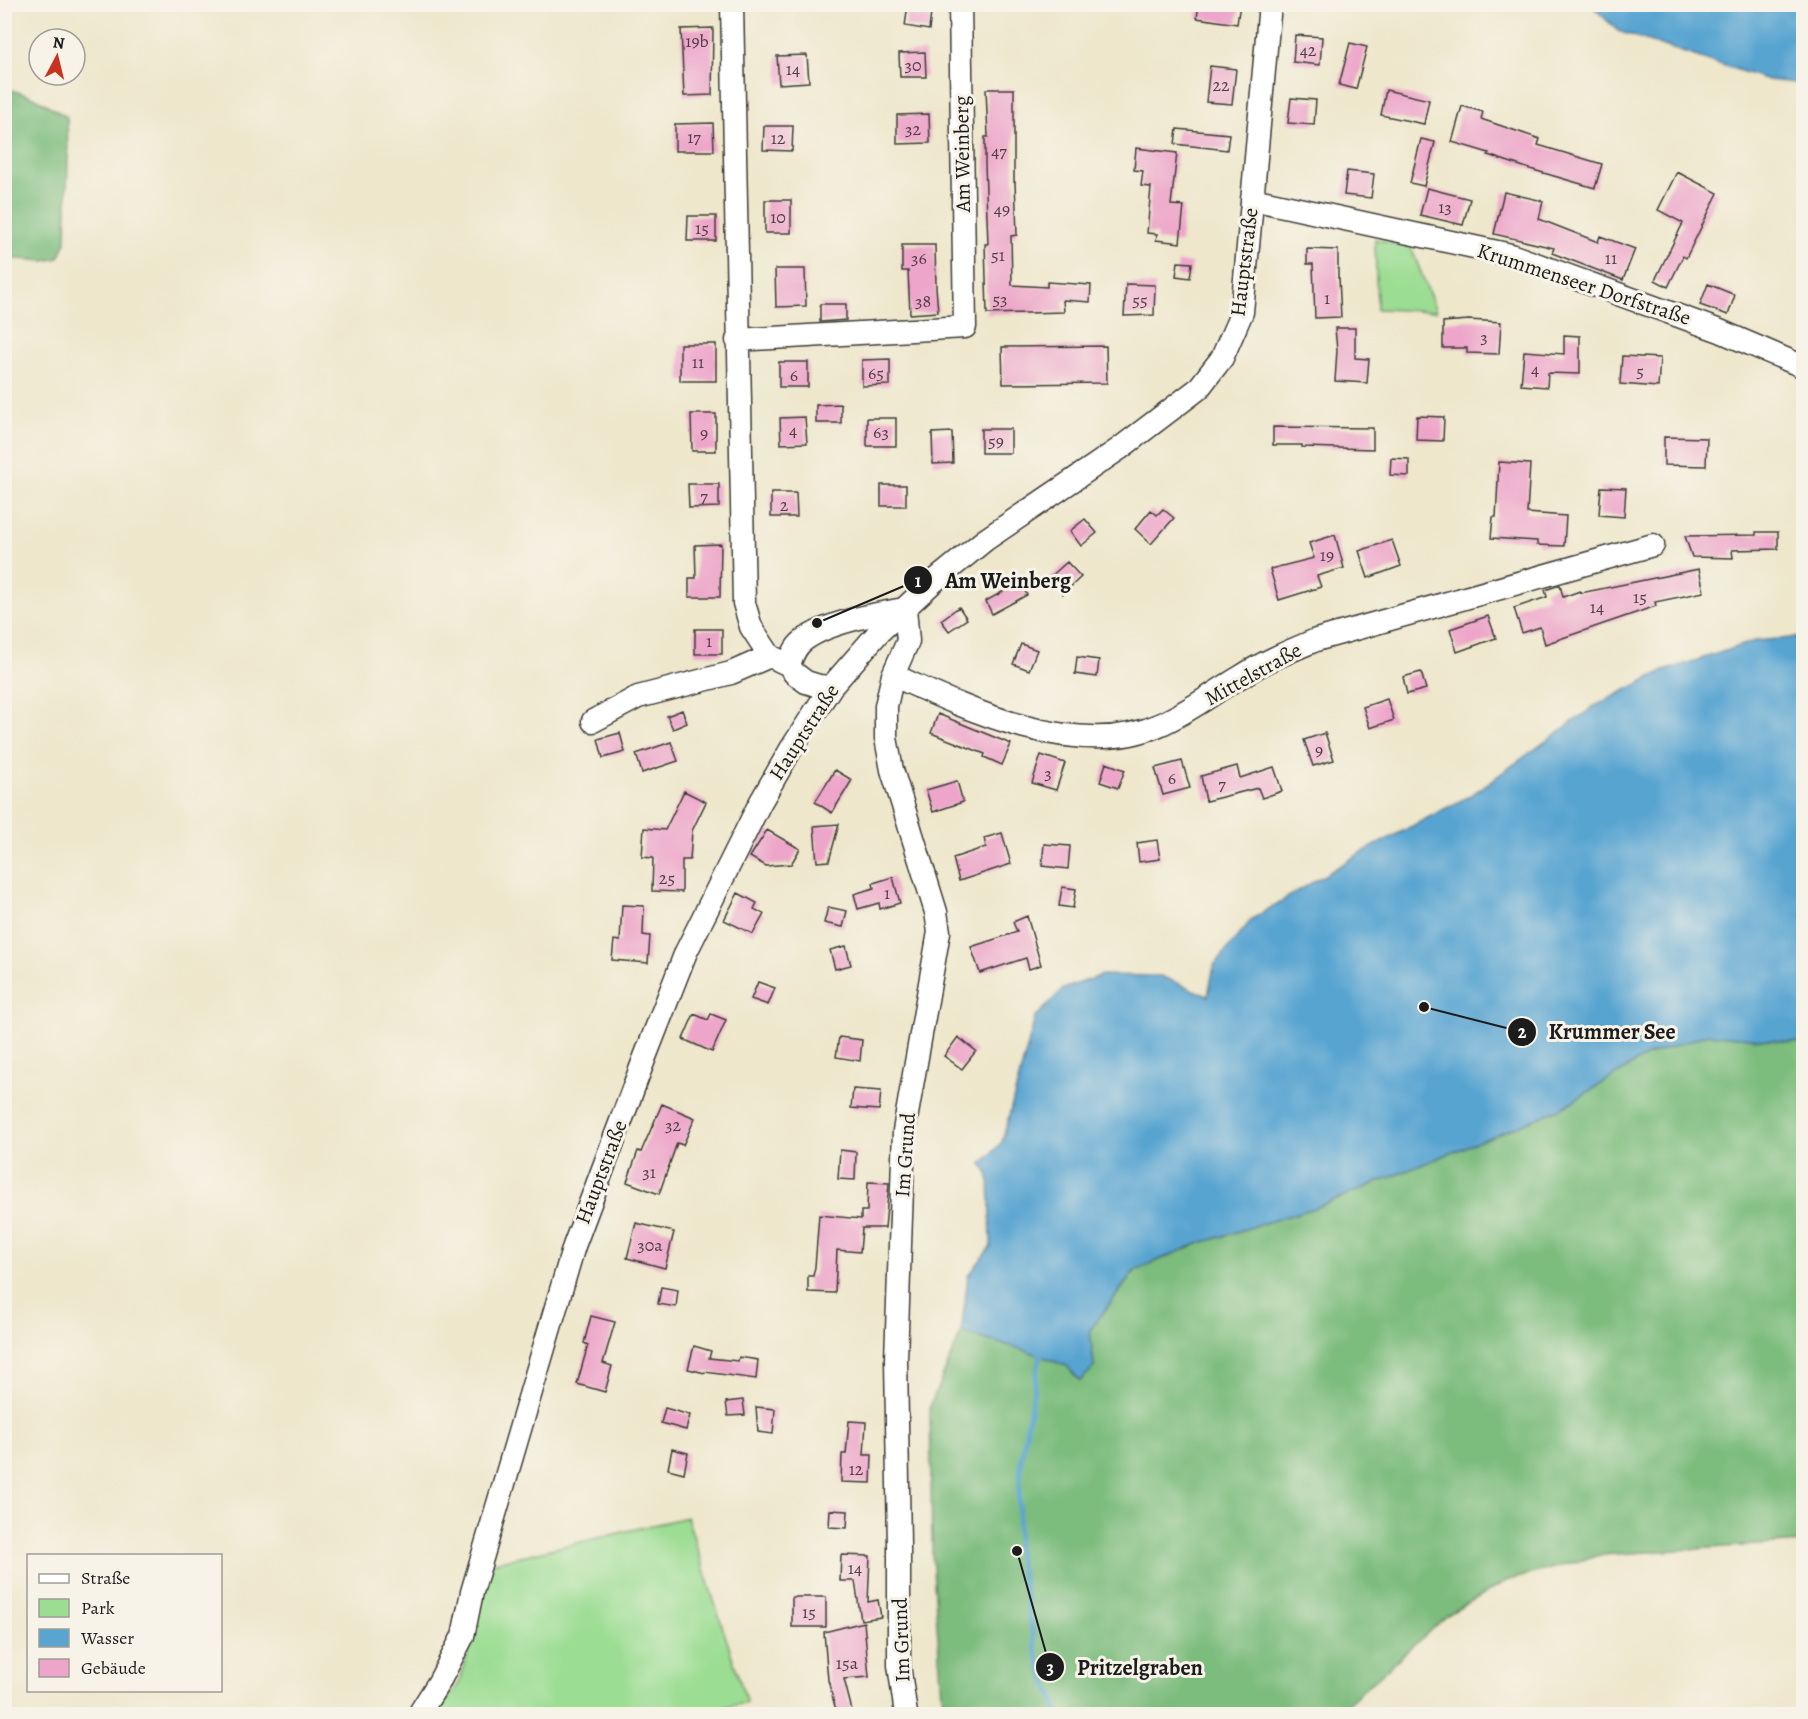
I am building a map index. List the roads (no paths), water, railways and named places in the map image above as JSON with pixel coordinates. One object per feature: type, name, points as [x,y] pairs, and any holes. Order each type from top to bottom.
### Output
[{"type":"street","points":[[732,4],[744,603],[751,627],[779,660],[806,682],[831,687]]},
{"type":"street","name":"Am Weinberg","points":[[737,340],[965,327],[960,4]]},
{"type":"street","name":"Hauptstraße","points":[[419,1714],[440,1682],[463,1636],[472,1592],[574,1246],[682,962],[760,803],[791,749],[831,687],[879,632],[932,583],[985,540],[1119,448],[1198,389],[1222,358],[1242,312],[1270,4]]},
{"type":"street","name":"Krummenseer Dorfstraße","points":[[1252,199],[1511,255],[1720,330],[1803,367]]},
{"type":"street","name":"Mittelstraße","points":[[893,675],[954,702],[1038,731],[1085,738],[1126,735],[1157,726],[1184,713],[1258,666],[1316,640],[1653,545]]},
{"type":"street","points":[[593,721],[638,697],[779,660],[793,652],[803,641],[820,632],[868,615],[905,609]]},
{"type":"street","name":"Im Grund","points":[[905,609],[908,641],[893,675],[886,706],[886,738],[892,770],[936,912],[939,932],[903,1142],[896,1359],[899,1665],[906,1714]]},
{"type":"water","points":[[1591,5],[1803,5],[1803,84],[1768,80],[1618,31]]},
{"type":"water","points":[[1803,637],[1803,1043],[1708,1034],[1648,1055],[1562,1108],[1317,1207],[1194,1245],[1135,1270],[1090,1330],[1094,1367],[1080,1381],[1067,1366],[1025,1350],[961,1333],[968,1276],[991,1246],[989,1176],[982,1164],[1002,1142],[1035,1018],[1063,989],[1102,975],[1161,976],[1208,996],[1214,965],[1252,919],[1359,854],[1471,795],[1595,706],[1661,672],[1755,641]]},
{"type":"waterway","points":[[1041,1349],[1021,1460],[1017,1551],[1038,1660],[1059,1714]]},
{"type":"place","name":"Am Weinberg","points":[[817,623]]},
{"type":"place","name":"Krummer See","points":[[1424,1007]]},
{"type":"place","name":"Pritzelgraben","points":[[1017,1551]]}]
